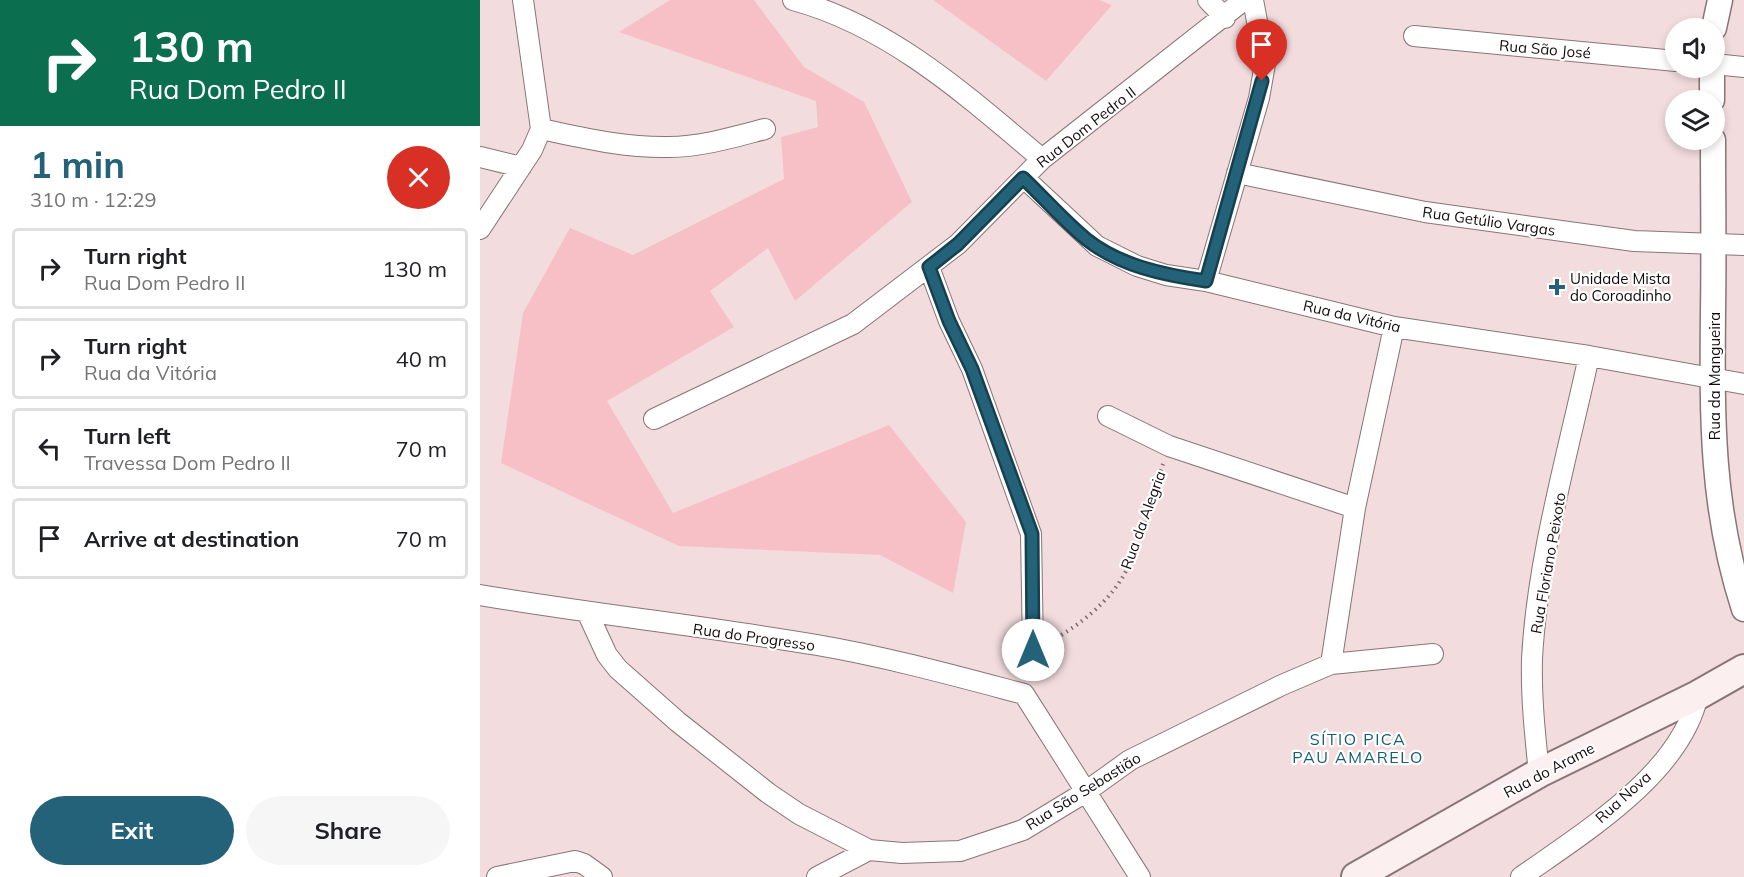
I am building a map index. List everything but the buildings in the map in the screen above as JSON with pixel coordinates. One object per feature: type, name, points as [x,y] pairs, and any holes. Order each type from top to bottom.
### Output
[{"type":"main road","name":"Rua do Arame","points":[[1356,877],[1539,773],[1698,695],[1744,669]]},
{"type":"street","points":[[480,229],[521,166],[541,129],[523,0]]},
{"type":"street","points":[[793,0],[874,32],[951,83],[1042,159]]},
{"type":"street","points":[[1208,0],[1225,18]]},
{"type":"street","name":"Rua Dom Pedro II","points":[[654,418],[853,324],[958,244],[1042,159],[1225,18],[1244,0]]},
{"type":"street","points":[[1206,281],[1259,98],[1265,64],[1253,0]]},
{"type":"street","points":[[1716,18],[1720,0]]},
{"type":"street","name":"Rua São José","points":[[1414,36],[1665,60]]},
{"type":"street","points":[[1725,66],[1744,67]]},
{"type":"street","points":[[541,129],[599,142],[668,147],[695,145],[765,129]]},
{"type":"street","name":"Rua da Mangueira","points":[[1713,150],[1714,447],[1721,521],[1729,563],[1744,609]]},
{"type":"street","points":[[480,157],[521,166]]},
{"type":"street","name":"Rua Getúlio Vargas","points":[[1237,173],[1425,212],[1634,241],[1744,245]]},
{"type":"street","name":"Rua da Vitória","points":[[1023,178],[1097,246],[1137,266],[1166,275],[1206,281],[1394,327],[1589,356],[1744,384]]},
{"type":"street","points":[[929,267],[949,321],[972,369],[1032,534],[1033,650]]},
{"type":"street","points":[[1331,664],[1355,508],[1394,327]]},
{"type":"street","name":"Rua Floriano Peixoto","points":[[1539,773],[1532,707],[1536,620],[1545,558],[1589,356]]},
{"type":"street","points":[[1108,416],[1169,446],[1355,508]]},
{"type":"street","name":"Rua do Progresso","points":[[480,595],[588,614],[818,645],[942,672],[1024,694],[1084,793]]},
{"type":"street","name":"Rua São Sebastião","points":[[588,614],[607,655],[618,669],[678,722],[791,809],[869,850],[930,854],[960,851],[1023,830],[1084,793],[1130,760],[1282,685],[1331,664],[1433,654]]},
{"type":"street","name":"Rua Nova","points":[[1521,877],[1628,798],[1675,748],[1687,730],[1698,695]]},
{"type":"street","points":[[1084,793],[1140,877]]},
{"type":"street","points":[[817,877],[869,850]]},
{"type":"street","points":[[497,877],[575,861],[584,864],[602,877]]},
{"type":"path","name":"Rua da Alegria","points":[[1033,650],[1067,632],[1098,608],[1127,570],[1169,446]]},
{"type":"shaded area","points":[[670,0],[754,0],[804,67],[864,102],[912,202],[795,301],[768,248],[710,291],[734,327],[607,401],[673,513],[889,425],[966,522],[953,593],[880,555],[679,546],[501,463],[523,313],[570,228],[633,255],[784,179],[781,137],[818,127],[816,101],[619,32]]},
{"type":"shaded area","points":[[933,0],[1099,0],[1112,5],[1046,81]]},
{"type":"place","name":"Unidade Mista do Coroadinho","points":[[1557,287]]},
{"type":"district","name":"SÍTIO PICA PAU AMARELO","points":[[1358,748]]},
{"type":"route","points":[[1033,650],[1032,534],[972,369],[949,321],[929,267],[958,244],[1023,178],[1078,231],[1097,246],[1137,266],[1166,275],[1206,281],[1262,81]]}]
